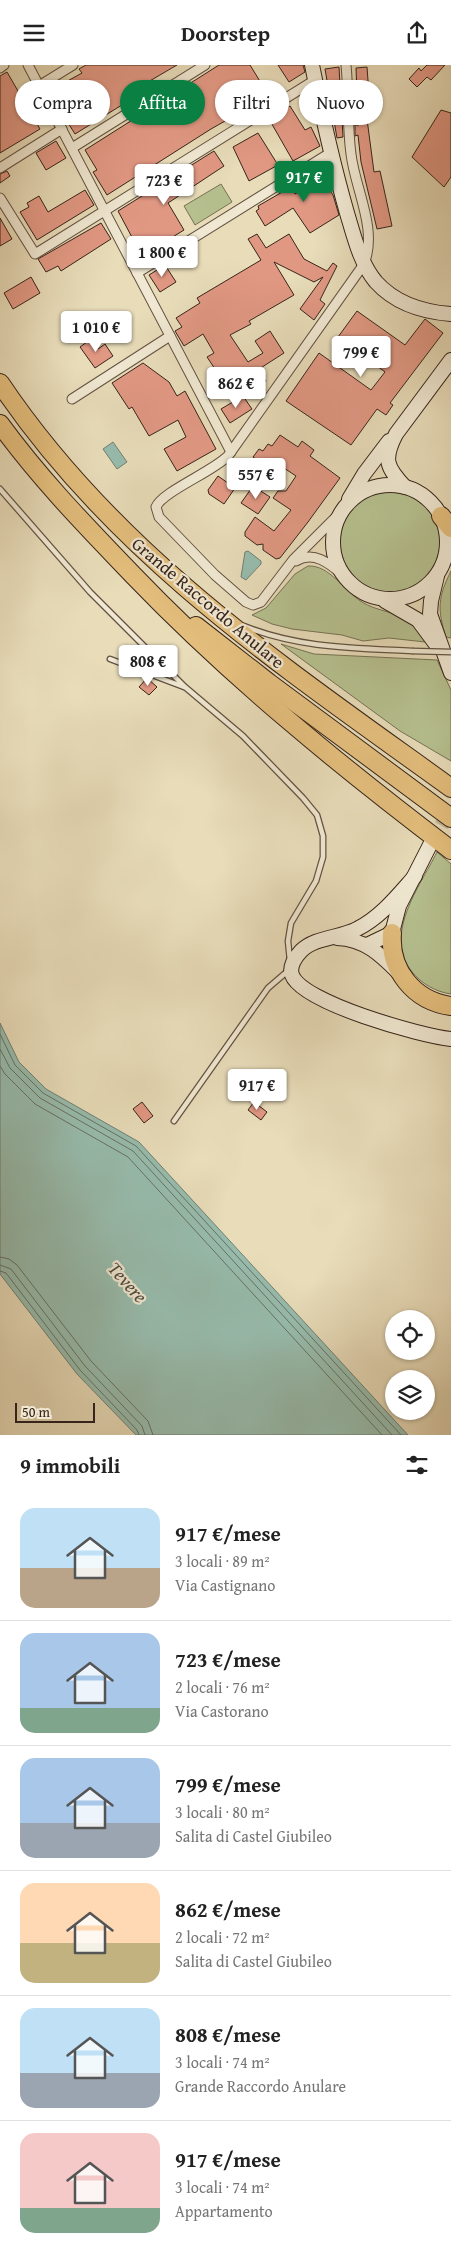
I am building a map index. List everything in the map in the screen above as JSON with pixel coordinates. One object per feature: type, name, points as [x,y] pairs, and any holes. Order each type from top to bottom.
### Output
[{"type":"highway","name":"Grande Raccordo Anulare","points":[[0,383],[49,450],[100,508],[158,565],[215,613],[382,738],[451,787]]},
{"type":"highway","name":"Grande Raccordo Anulare","points":[[0,424],[60,499],[186,630],[272,707],[376,793],[451,850]]},
{"type":"highway","name":"Grande Raccordo Anulare","points":[[132,574],[269,683],[451,818]]},
{"type":"highway","points":[[382,738],[451,774]]},
{"type":"highway","points":[[392,933],[392,951],[402,975],[414,990],[435,1003],[451,1006]]},
{"type":"street","points":[[0,68],[4,65]]},
{"type":"street","points":[[28,65],[36,80]]},
{"type":"street","points":[[49,80],[73,65]]},
{"type":"street","points":[[72,148],[205,65]]},
{"type":"street","points":[[312,65],[315,80]]},
{"type":"street","points":[[346,65],[350,150],[368,239],[364,264],[231,451],[215,467],[163,498],[156,505],[159,517],[215,575],[246,602],[258,604],[290,565],[362,492],[371,487],[390,485],[405,487],[426,498],[446,522],[448,543],[446,556],[439,571],[429,585],[416,594],[401,600],[382,600]]},
{"type":"street","points":[[0,198],[35,254],[299,90]]},
{"type":"street","points":[[60,125],[231,451]]},
{"type":"street","points":[[324,125],[330,153],[364,264],[376,281],[392,296],[422,310],[451,314]]},
{"type":"street","points":[[0,168],[62,129]]},
{"type":"street","points":[[137,273],[330,153]]},
{"type":"street","points":[[72,399],[170,336]]},
{"type":"street","points":[[348,579],[337,563],[333,547],[335,529],[343,510],[359,480],[447,365],[451,354]]},
{"type":"street","points":[[396,434],[388,452],[388,463],[391,471],[405,487]]},
{"type":"street","points":[[290,565],[302,557],[311,556],[323,560],[364,592],[418,620],[447,653]]},
{"type":"street","points":[[439,571],[430,610],[447,653],[451,673]]},
{"type":"street","points":[[367,945],[392,933],[399,906],[430,845]]},
{"type":"street","points":[[415,875],[380,914],[358,929],[305,948],[296,959],[292,968],[294,978],[301,986],[327,1002],[404,1028],[451,1039]]},
{"type":"street","points":[[329,939],[350,939],[367,945],[402,975]]},
{"type":"lane","points":[[0,489],[90,592],[185,687],[216,711],[250,742],[308,803],[320,822],[324,842],[323,857],[318,876],[290,926],[288,946],[292,968],[268,988],[174,1121]]},
{"type":"lane","points":[[215,613],[264,634],[300,643],[447,653]]},
{"type":"lane","points":[[110,659],[185,687]]},
{"type":"shaded area","points":[[221,184],[232,202],[195,225],[184,206]]},
{"type":"shaded area","points":[[390,492],[409,495],[426,506],[437,523],[440,542],[437,561],[426,578],[409,589],[390,592],[371,589],[354,578],[343,561],[340,542],[343,523],[354,506],[371,495]]},
{"type":"shaded area","points":[[308,566],[316,567],[330,574],[355,597],[367,605],[397,615],[408,621],[414,625],[425,642],[389,638],[363,641],[342,635],[292,629],[272,624],[252,615],[266,608],[295,574]]},
{"type":"shaded area","points":[[451,571],[451,638],[446,637],[441,619],[440,603],[443,588]]},
{"type":"shaded area","points":[[281,644],[314,654],[437,660],[451,690],[451,761],[400,731]]},
{"type":"shaded area","points":[[437,852],[451,864],[451,994],[425,984],[412,972],[404,957],[401,942],[402,927],[407,911]]},
{"type":"water","points":[[113,442],[127,462],[117,469],[103,449]]},
{"type":"water","points":[[248,551],[261,561],[261,564],[246,580],[241,577],[245,552]]},
{"type":"water","name":"Tevere","points":[[0,1023],[19,1062],[46,1089],[139,1142],[385,1410],[385,1420],[394,1420],[408,1435],[136,1435],[77,1374],[0,1274]]},
{"type":"building","points":[[86,65],[177,65],[151,80],[120,80],[120,106],[110,112],[110,80],[69,80],[82,73],[79,69]]},
{"type":"building","points":[[219,65],[250,65],[259,80],[215,80],[215,125],[218,125],[107,195],[93,172],[97,170],[85,150],[124,125],[205,125],[205,80],[195,80]]},
{"type":"building","points":[[278,65],[303,65],[305,72],[289,82]]},
{"type":"building","points":[[427,65],[445,65],[431,80],[427,77],[417,87],[409,79],[419,68],[421,71]]},
{"type":"building","points":[[339,67],[340,80],[327,80],[325,69]]},
{"type":"building","points":[[367,67],[368,80],[356,80],[356,68]]},
{"type":"building","points":[[7,72],[15,86],[15,125],[38,125],[40,129],[0,153],[0,76]]},
{"type":"building","points":[[289,107],[299,120],[299,125],[302,125],[305,130],[311,127],[320,146],[293,161],[272,125],[289,125]]},
{"type":"building","points":[[441,110],[451,113],[451,177],[444,187],[412,157]]},
{"type":"building","points":[[69,125],[90,125],[75,134]]},
{"type":"building","points":[[335,125],[342,125],[343,137],[337,138]]},
{"type":"building","points":[[355,125],[368,125],[374,172],[380,171],[392,226],[377,229],[361,162],[358,135],[355,136]]},
{"type":"building","points":[[258,133],[278,165],[249,181],[233,147]]},
{"type":"building","points":[[56,141],[66,158],[46,170],[36,153]]},
{"type":"building","points":[[214,151],[224,166],[168,203],[184,230],[142,256],[118,211]]},
{"type":"building","points":[[324,165],[331,186],[328,188],[333,195],[339,215],[310,233],[293,208],[265,226],[256,211],[259,209],[258,206],[291,187],[295,194],[307,187],[303,178]]},
{"type":"building","points":[[7,171],[10,176],[0,183],[0,174]]},
{"type":"building","points":[[85,190],[94,205],[37,240],[20,212],[29,207],[27,203],[39,196],[48,212]]},
{"type":"building","points":[[0,218],[12,239],[0,246]]},
{"type":"building","points":[[101,223],[111,239],[61,271],[58,266],[46,272],[38,259]]},
{"type":"building","points":[[257,234],[266,248],[289,234],[304,259],[327,271],[333,263],[337,266],[320,300],[325,304],[314,320],[300,309],[323,277],[314,282],[274,262],[294,295],[249,321],[251,324],[230,335],[248,362],[263,353],[255,341],[270,331],[284,353],[259,369],[266,381],[250,391],[221,369],[217,372],[207,357],[214,353],[203,334],[184,346],[175,331],[182,327],[176,318],[200,303],[197,298],[261,260],[248,239]]},
{"type":"building","points":[[165,265],[176,282],[160,292],[149,275]]},
{"type":"building","points":[[31,277],[40,293],[13,309],[4,293]]},
{"type":"building","points":[[357,311],[405,345],[425,319],[443,333],[390,403],[393,405],[386,415],[377,409],[351,445],[286,401],[319,353],[371,390],[385,372],[338,337]]},
{"type":"building","points":[[91,339],[98,349],[105,344],[113,356],[95,368],[80,347]]},
{"type":"building","points":[[143,363],[169,382],[177,396],[185,391],[216,449],[177,471],[164,449],[186,437],[178,420],[149,436],[132,407],[129,409],[112,383]]},
{"type":"building","points":[[243,396],[252,409],[230,423],[221,409]]},
{"type":"building","points":[[280,435],[298,447],[302,441],[314,450],[310,456],[340,478],[280,558],[276,559],[263,550],[263,544],[257,545],[245,536],[245,532],[255,517],[274,531],[291,510],[273,498],[278,491],[286,491],[296,476],[278,464],[273,471],[253,457],[259,449],[263,451],[268,444],[272,446]]},
{"type":"building","points":[[218,476],[235,488],[224,504],[209,494],[208,490]]},
{"type":"building","points":[[253,486],[270,497],[258,514],[241,503]]},
{"type":"building","points":[[147,678],[157,687],[149,695],[139,687]]},
{"type":"building","points":[[142,1102],[153,1116],[144,1123],[133,1109]]},
{"type":"building","points":[[254,1102],[267,1112],[261,1120],[248,1110]]},
{"type":"tunnel","points":[[431,844],[451,808]]}]
